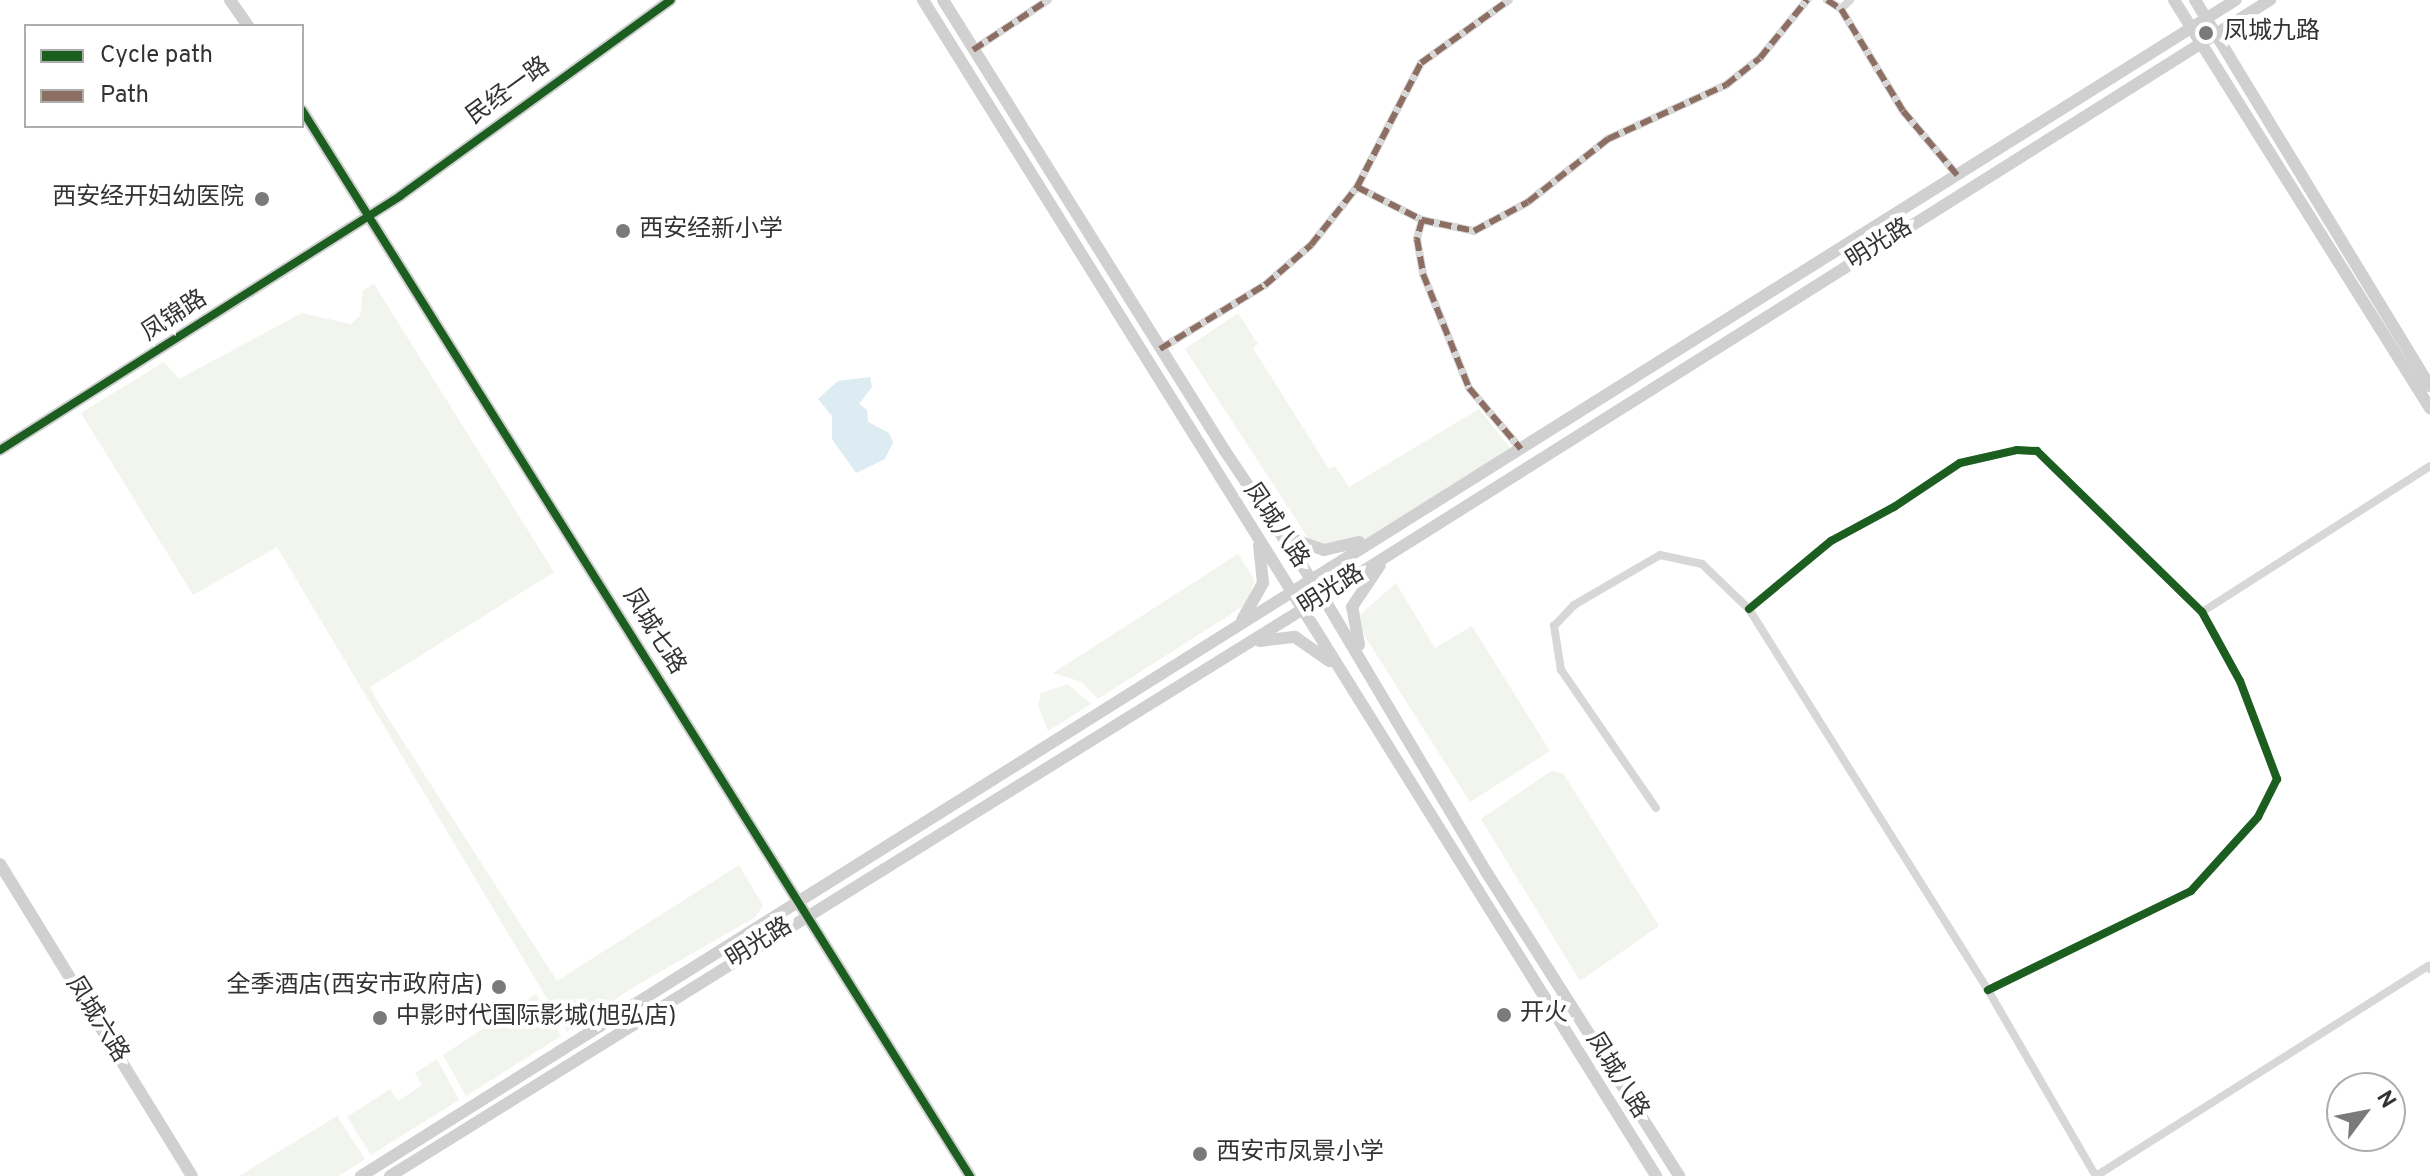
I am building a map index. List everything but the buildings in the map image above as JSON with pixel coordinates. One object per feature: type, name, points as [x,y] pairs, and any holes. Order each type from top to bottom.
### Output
[{"type":"main road","points":[[232,0],[247,24]]},
{"type":"main road","name":"民经一路","points":[[370,216],[671,0]]},
{"type":"main road","name":"凤城八路","points":[[923,0],[1656,1176]]},
{"type":"main road","name":"凤城八路","points":[[943,0],[1160,349],[1323,597],[1487,873],[1679,1176]]},
{"type":"main road","points":[[2174,0],[2430,408]]},
{"type":"main road","points":[[2195,0],[2430,386]]},
{"type":"main road","name":"明光路","points":[[361,1176],[2236,0]]},
{"type":"main road","name":"明光路","points":[[390,1176],[806,915],[1323,597],[2270,0]]},
{"type":"main road","name":"凤城七路","points":[[304,113],[970,1176]]},
{"type":"main road","name":"凤锦路","points":[[0,450],[370,216]]},
{"type":"main road","points":[[1267,514],[1295,540],[1324,550],[1378,536]]},
{"type":"main road","points":[[1231,631],[1250,611],[1263,583],[1260,551],[1251,524]]},
{"type":"main road","points":[[1368,670],[1353,627],[1352,607],[1390,555]]},
{"type":"main road","points":[[1242,647],[1271,637],[1306,640],[1350,684]]},
{"type":"main road","name":"凤城六路","points":[[0,864],[192,1176]]},
{"type":"street","points":[[973,50],[1048,0]]},
{"type":"street","points":[[1160,349],[1265,285],[1311,245],[1357,187],[1421,63],[1509,0]]},
{"type":"street","points":[[1357,187],[1422,220],[1474,231],[1528,202],[1608,139],[1726,85],[1760,58],[1807,0]]},
{"type":"street","points":[[1827,0],[1841,9],[1903,111],[1957,175]]},
{"type":"street","points":[[1841,9],[1850,0]]},
{"type":"street","points":[[1422,220],[1417,239],[1423,274],[1469,388],[1521,449]]},
{"type":"street","points":[[1749,609],[1831,541],[1894,507],[1960,463],[2017,450],[2037,451],[2202,612],[2240,681],[2277,779],[2258,817],[2191,891],[1988,990]]},
{"type":"street","points":[[2202,612],[2430,466]]},
{"type":"street","points":[[1656,808],[1561,670],[1554,626],[1574,605],[1660,555],[1702,564],[1749,609],[1988,990],[2096,1176],[2428,966],[2430,969]]},
{"type":"shaded area","points":[[374,284],[554,572],[370,687],[376,699],[557,981],[739,865],[763,906],[754,918],[632,988],[567,1032],[277,547],[193,595],[81,413],[164,362],[179,379],[302,313],[351,324],[360,316],[363,290]]},
{"type":"shaded area","points":[[1238,313],[1258,344],[1253,348],[1329,469],[1335,466],[1349,487],[1479,409],[1510,448],[1352,547],[1316,550],[1185,349]]},
{"type":"shaded area","points":[[870,377],[872,387],[859,404],[867,410],[868,422],[889,433],[893,442],[885,459],[856,473],[832,439],[832,416],[818,399],[838,381]]},
{"type":"shaded area","points":[[1238,554],[1255,581],[1245,605],[1098,699],[1082,682],[1053,673]]},
{"type":"shaded area","points":[[1396,583],[1435,648],[1472,626],[1550,751],[1470,802],[1364,635],[1360,615]]},
{"type":"shaded area","points":[[1068,684],[1091,704],[1048,731],[1038,705],[1041,693]]},
{"type":"shaded area","points":[[1551,771],[1563,773],[1659,926],[1580,981],[1481,819]]},
{"type":"shaded area","points":[[536,994],[561,1036],[466,1096],[443,1055]]},
{"type":"shaded area","points":[[437,1059],[459,1100],[371,1155],[347,1117],[390,1089],[398,1101],[422,1085],[415,1073]]},
{"type":"shaded area","points":[[337,1116],[365,1159],[339,1176],[239,1176]]},
{"type":"marked path","points":[[973,50],[1048,0]]},
{"type":"marked path","points":[[1160,349],[1265,285],[1311,245],[1357,187],[1421,63],[1509,0]]},
{"type":"marked path","points":[[1357,187],[1422,220],[1474,231],[1528,202],[1608,139],[1726,85],[1760,58],[1807,0]]},
{"type":"marked path","points":[[1827,0],[1841,9],[1903,111],[1957,175]]},
{"type":"marked path","points":[[1422,220],[1417,239],[1423,274],[1469,388],[1521,449]]},
{"type":"cycle path","points":[[0,450],[400,196],[671,0]]},
{"type":"cycle path","points":[[304,113],[970,1176]]},
{"type":"cycle path","points":[[1749,609],[1831,541],[1894,507],[1960,463],[2017,450],[2037,451],[2202,612],[2240,681],[2277,779],[2258,817],[2191,891],[1988,990]]},
{"type":"place","name":"凤城九路","points":[[2206,33]]},
{"type":"place","name":"西安经开妇幼医院","points":[[262,199]]},
{"type":"place","name":"西安经新小学","points":[[623,231]]},
{"type":"place","name":"全季酒店(西安市政府店)","points":[[499,987]]},
{"type":"place","name":"开火","points":[[1504,1015]]},
{"type":"place","name":"中影时代国际影城(旭弘店)","points":[[380,1018]]},
{"type":"place","name":"西安市凤景小学","points":[[1200,1154]]}]
